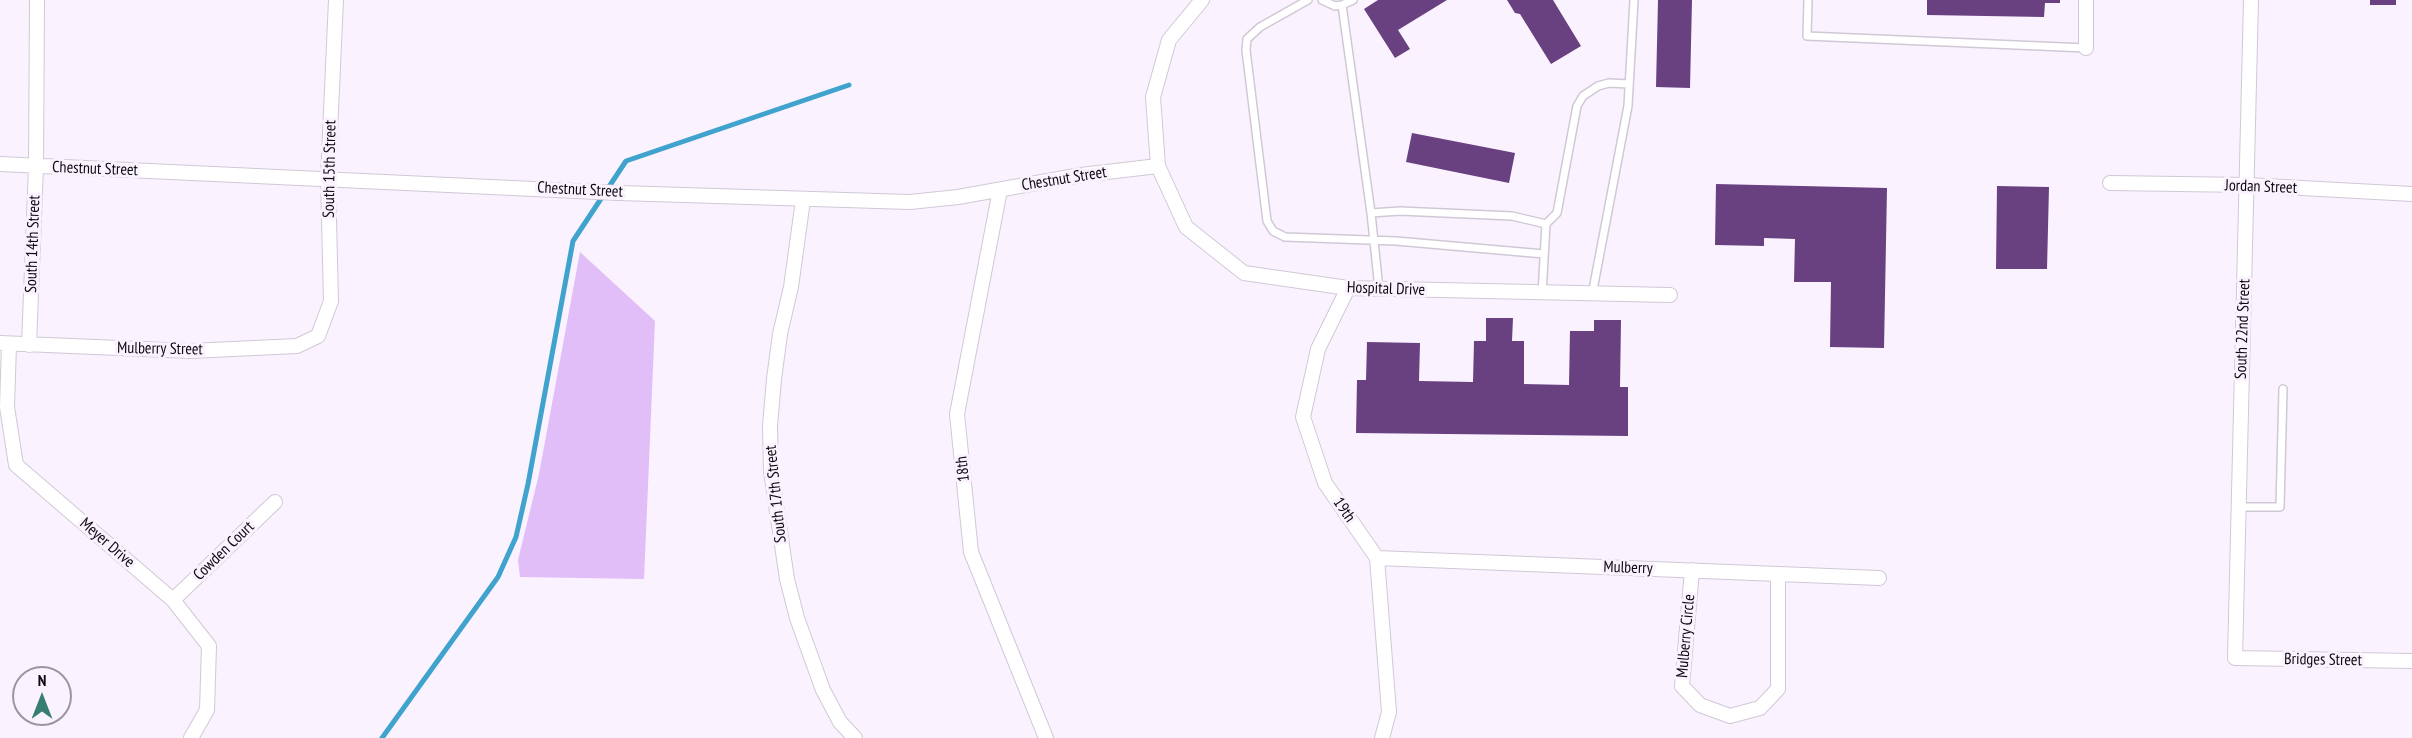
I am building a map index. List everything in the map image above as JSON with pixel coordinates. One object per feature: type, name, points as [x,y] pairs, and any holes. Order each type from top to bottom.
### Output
[{"type":"street","name":"South 14th Street","points":[[29,345],[36,166],[37,0]]},
{"type":"street","name":"South 15th Street","points":[[318,336],[331,301],[328,178],[336,0]]},
{"type":"street","points":[[1158,166],[1153,97],[1169,40],[1202,0]]},
{"type":"street","points":[[2086,0],[2086,48]]},
{"type":"street","name":"South 22nd Street","points":[[2235,658],[2251,0]]},
{"type":"street","name":"Chestnut Street","points":[[0,164],[803,200],[910,202],[1000,190],[1081,175],[1158,166]]},
{"type":"street","name":"Hospital Drive","points":[[1158,166],[1186,227],[1244,273],[1348,288],[1670,295]]},
{"type":"street","name":"Jordan Street","points":[[2110,183],[2247,186],[2412,194]]},
{"type":"street","name":"18th","points":[[1000,190],[957,414],[971,552],[1046,738]]},
{"type":"street","name":"South 17th Street","points":[[803,200],[791,287],[780,334],[774,379],[770,426],[771,471],[787,579],[797,618],[823,690],[840,722],[855,738]]},
{"type":"street","name":"19th","points":[[1348,288],[1318,350],[1303,417],[1325,483],[1377,558]]},
{"type":"street","name":"Mulberry Street","points":[[4,343],[190,351],[297,346],[318,336]]},
{"type":"street","name":"Meyer Drive","points":[[4,343],[7,407],[16,465],[173,600],[209,646],[207,710],[191,738]]},
{"type":"street","name":"Cowden Court","points":[[173,600],[275,502]]},
{"type":"street","points":[[1377,558],[1389,712],[1382,738]]},
{"type":"street","name":"Mulberry","points":[[1377,558],[1879,578]]},
{"type":"street","name":"Mulberry Circle","points":[[1692,570],[1682,686],[1700,705],[1730,716],[1760,708],[1778,689],[1778,574]]},
{"type":"street","name":"Bridges Street","points":[[2235,658],[2412,661]]},
{"type":"lane","points":[[1308,0],[1260,27],[1247,39],[1246,50],[1267,221],[1273,231],[1285,237],[1374,240],[1544,254]]},
{"type":"lane","points":[[1322,0],[1335,6],[1353,0]]},
{"type":"lane","points":[[1592,295],[1628,106],[1634,0]]},
{"type":"lane","points":[[1808,0],[1807,36],[2086,48]]},
{"type":"lane","points":[[1342,5],[1371,213],[1378,289]]},
{"type":"lane","points":[[1542,294],[1546,224],[1557,213],[1577,106],[1583,96],[1598,86],[1609,83],[1629,84]]},
{"type":"lane","points":[[1371,213],[1400,211],[1512,216],[1546,224]]},
{"type":"lane","points":[[2239,507],[2280,507],[2283,389]]},
{"type":"shaded area","points":[[580,252],[655,321],[644,579],[520,577],[518,560],[539,474]]},
{"type":"building","points":[[1378,0],[1447,0],[1398,30],[1410,49],[1395,58],[1364,9]]},
{"type":"building","points":[[1507,0],[1553,0],[1581,46],[1551,64],[1520,14],[1515,13]]},
{"type":"building","points":[[1658,0],[1692,0],[1690,88],[1656,87]]},
{"type":"building","points":[[1927,0],[2060,0],[2060,3],[2045,3],[2044,17],[1927,15]]},
{"type":"building","points":[[2370,0],[2396,0],[2396,5],[2370,5]]},
{"type":"building","points":[[1412,133],[1515,153],[1509,183],[1406,162]]},
{"type":"building","points":[[1716,184],[1887,188],[1884,348],[1830,347],[1831,282],[1794,282],[1795,239],[1764,238],[1764,246],[1715,245]]},
{"type":"building","points":[[1997,186],[2049,187],[2047,269],[1996,269]]},
{"type":"building","points":[[1486,318],[1513,318],[1512,341],[1524,341],[1524,384],[1569,385],[1570,331],[1594,331],[1594,320],[1621,320],[1620,387],[1628,387],[1628,436],[1356,433],[1357,380],[1366,380],[1367,342],[1420,343],[1419,381],[1473,382],[1474,341],[1486,341]]},
{"type":"waterway","points":[[382,738],[498,577],[516,537],[573,241],[626,161],[849,85]]}]
